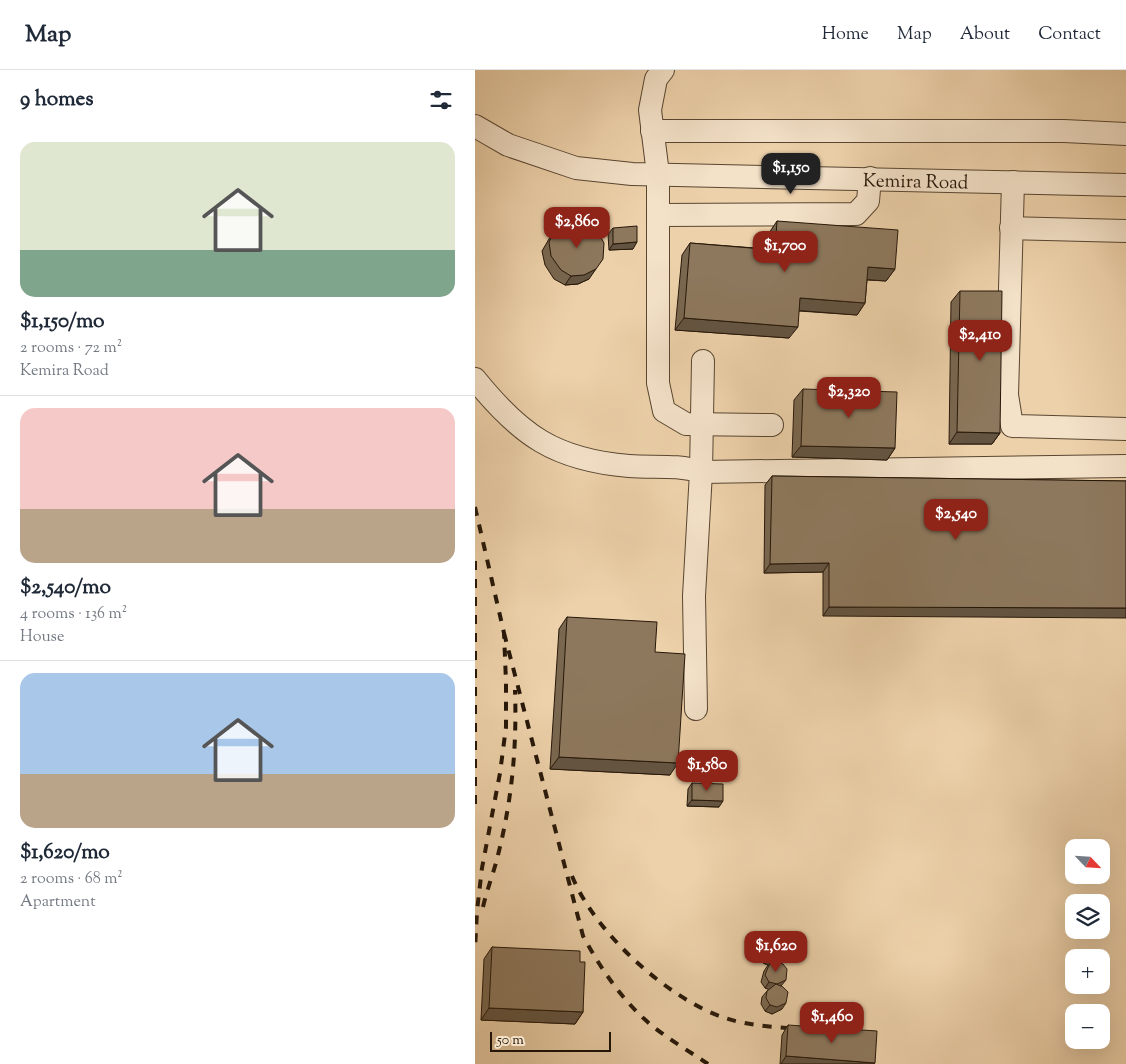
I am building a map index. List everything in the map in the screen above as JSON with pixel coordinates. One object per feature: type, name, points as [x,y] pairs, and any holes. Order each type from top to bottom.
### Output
[{"type":"street","points":[[663,70],[656,79],[650,110],[658,174],[658,383],[664,411],[685,424],[772,425]]},
{"type":"street","name":"Kemira Road","points":[[475,126],[508,145],[576,168],[658,174],[1126,185]]},
{"type":"street","points":[[653,131],[1064,131],[1126,134]]},
{"type":"street","points":[[658,215],[856,214],[868,201],[870,178]]},
{"type":"street","points":[[1013,182],[1007,395],[1012,426],[1126,429]]},
{"type":"street","points":[[1011,228],[1126,231]]},
{"type":"street","points":[[696,709],[694,596],[703,424],[703,360]]},
{"type":"street","points":[[475,379],[498,408],[523,430],[552,449],[594,460],[628,466],[686,467],[701,472],[1126,466]]},
{"type":"building","points":[[777,221],[898,230],[895,269],[868,267],[865,303],[800,298],[798,327],[684,318],[690,243],[775,250]]},
{"type":"building","points":[[565,223],[583,223],[595,227],[604,243],[603,259],[596,269],[584,275],[571,276],[561,270],[551,256],[549,242],[555,230]]},
{"type":"building","points":[[637,226],[637,242],[613,244],[613,228]]},
{"type":"building","points":[[960,291],[1002,291],[1000,433],[957,432]]},
{"type":"building","points":[[803,389],[897,392],[895,448],[801,446]]},
{"type":"building","points":[[772,476],[1126,481],[1126,608],[829,607],[829,563],[770,564]]},
{"type":"building","points":[[567,617],[657,622],[655,652],[685,654],[678,763],[559,757]]},
{"type":"building","points":[[692,783],[723,784],[723,801],[692,800]]},
{"type":"building","points":[[774,937],[781,939],[785,945],[784,955],[774,960],[767,957],[763,951],[767,940]]},
{"type":"building","points":[[492,947],[580,951],[580,962],[585,962],[583,1012],[489,1008]]},
{"type":"building","points":[[776,962],[783,964],[787,969],[786,980],[777,984],[769,982],[765,975],[769,965]]},
{"type":"building","points":[[776,984],[788,992],[786,1003],[777,1007],[770,1005],[766,998],[767,991]]},
{"type":"building","points":[[788,1025],[877,1031],[875,1063],[786,1056]]},
{"type":"railway","points":[[475,507],[504,633],[506,682],[506,727],[500,773],[482,868],[475,950]]},
{"type":"railway","points":[[475,561],[475,809]]},
{"type":"railway","points":[[504,633],[583,936],[597,960],[630,1005],[664,1035],[708,1064]]},
{"type":"railway","points":[[483,907],[498,855],[507,814],[513,773],[515,690]]},
{"type":"railway","points":[[572,876],[583,898],[615,941],[658,980],[680,996],[703,1009],[734,1021],[800,1029]]}]
